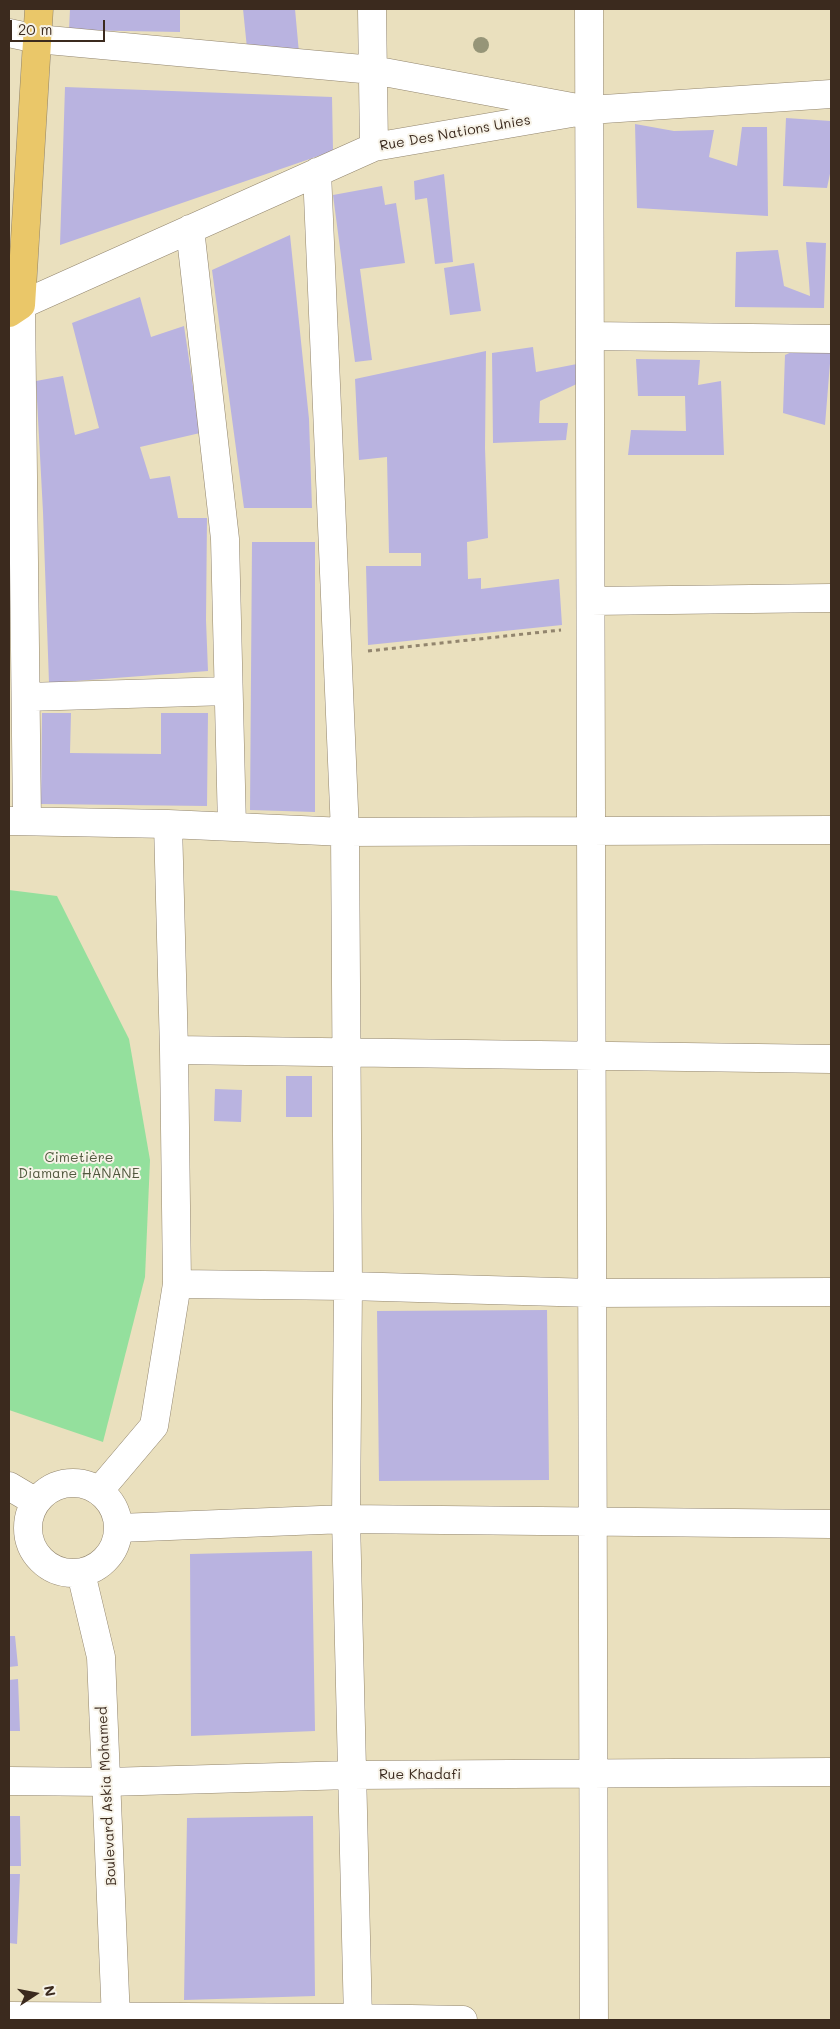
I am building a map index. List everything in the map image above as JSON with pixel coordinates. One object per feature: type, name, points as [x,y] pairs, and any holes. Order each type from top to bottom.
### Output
[{"type":"main road","points":[[15,309],[39,9]]},
{"type":"street","points":[[372,9],[374,147]]},
{"type":"street","points":[[589,9],[594,2020]]},
{"type":"street","points":[[9,33],[37,39],[373,70],[590,110]]},
{"type":"street","name":"Rue Des Nations Unies","points":[[15,309],[374,147],[590,110],[831,94]]},
{"type":"street","points":[[318,172],[345,832],[348,1052],[346,1519],[358,2019]]},
{"type":"street","points":[[190,229],[225,539],[232,827]]},
{"type":"street","points":[[15,309],[17,612],[26,697],[18,821],[168,824],[345,832],[831,830]]},
{"type":"street","points":[[590,336],[831,339]]},
{"type":"street","points":[[591,614],[831,598]]},
{"type":"street","points":[[26,697],[228,691]]},
{"type":"street","points":[[99,1491],[154,1426],[177,1284],[174,1050],[168,824]]},
{"type":"street","points":[[174,1050],[831,1059]]},
{"type":"street","points":[[177,1284],[348,1286],[592,1293],[831,1292]]},
{"type":"street","points":[[65,1483],[83,1484],[99,1491],[114,1507],[119,1528],[116,1543],[108,1557],[96,1568],[81,1574],[63,1573],[47,1566],[35,1553],[28,1536],[29,1519],[36,1502],[49,1490],[65,1483]]},
{"type":"street","points":[[9,1486],[36,1502]]},
{"type":"street","points":[[119,1528],[346,1519],[831,1524]]},
{"type":"street","name":"Boulevard Askia Mohamed","points":[[81,1574],[100,1657],[116,2019]]},
{"type":"street","name":"Rue Khadafi","points":[[9,1781],[107,1782],[351,1775],[831,1772]]},
{"type":"street","points":[[9,2016],[116,2019],[463,2020]]},
{"type":"path","points":[[337,654],[591,614]]},
{"type":"green space","name":"Cimetière Diamane HANANE","points":[[9,890],[57,896],[129,1039],[150,1160],[145,1277],[103,1442],[9,1410]]},
{"type":"building","points":[[70,9],[180,9],[180,32],[69,30]]},
{"type":"building","points":[[243,9],[295,9],[299,53],[248,58]]},
{"type":"building","points":[[65,87],[332,97],[333,151],[60,245]]},
{"type":"building","points":[[786,118],[831,121],[831,169],[827,188],[783,186]]},
{"type":"building","points":[[635,124],[674,131],[714,130],[709,157],[737,166],[742,127],[767,127],[768,216],[637,208]]},
{"type":"building","points":[[444,174],[453,262],[435,264],[427,198],[415,200],[414,181]]},
{"type":"building","points":[[382,186],[385,205],[396,203],[405,263],[360,269],[372,360],[355,362],[333,195]]},
{"type":"building","points":[[290,235],[309,419],[312,508],[244,508],[212,270]]},
{"type":"building","points":[[806,242],[826,243],[824,308],[735,307],[736,252],[778,250],[784,286],[810,296]]},
{"type":"building","points":[[474,263],[481,311],[450,315],[444,268]]},
{"type":"building","points":[[140,297],[151,337],[184,326],[200,433],[140,447],[150,479],[170,476],[178,518],[207,518],[206,620],[208,671],[49,683],[36,381],[63,376],[75,435],[99,428],[72,323]]},
{"type":"building","points":[[821,339],[831,351],[825,425],[783,413],[785,355]]},
{"type":"building","points":[[533,347],[536,372],[582,363],[581,382],[540,401],[539,423],[568,423],[566,440],[493,443],[492,353]]},
{"type":"building","points":[[486,351],[485,448],[488,538],[467,542],[468,579],[481,578],[481,589],[559,579],[562,625],[368,645],[366,566],[421,566],[421,553],[389,553],[387,457],[359,460],[355,379]]},
{"type":"building","points":[[636,359],[700,360],[698,385],[721,381],[724,455],[628,455],[631,430],[686,431],[685,396],[638,396]]},
{"type":"building","points":[[252,542],[315,542],[315,812],[250,810]]},
{"type":"building","points":[[42,713],[71,713],[70,753],[161,754],[161,713],[208,713],[207,806],[41,804]]},
{"type":"building","points":[[286,1076],[312,1076],[312,1117],[286,1117]]},
{"type":"building","points":[[215,1089],[242,1090],[241,1122],[214,1121]]},
{"type":"building","points":[[547,1310],[549,1480],[379,1481],[377,1311]]},
{"type":"building","points":[[312,1551],[315,1731],[191,1736],[190,1554]]},
{"type":"building","points":[[9,1636],[15,1636],[18,1666],[9,1667]]},
{"type":"building","points":[[18,1679],[20,1731],[9,1731],[9,1680]]},
{"type":"building","points":[[9,1816],[20,1816],[21,1866],[9,1866]]},
{"type":"building","points":[[313,1816],[315,1996],[184,2000],[187,1818]]},
{"type":"building","points":[[9,1874],[20,1874],[17,1944],[9,1943]]}]
